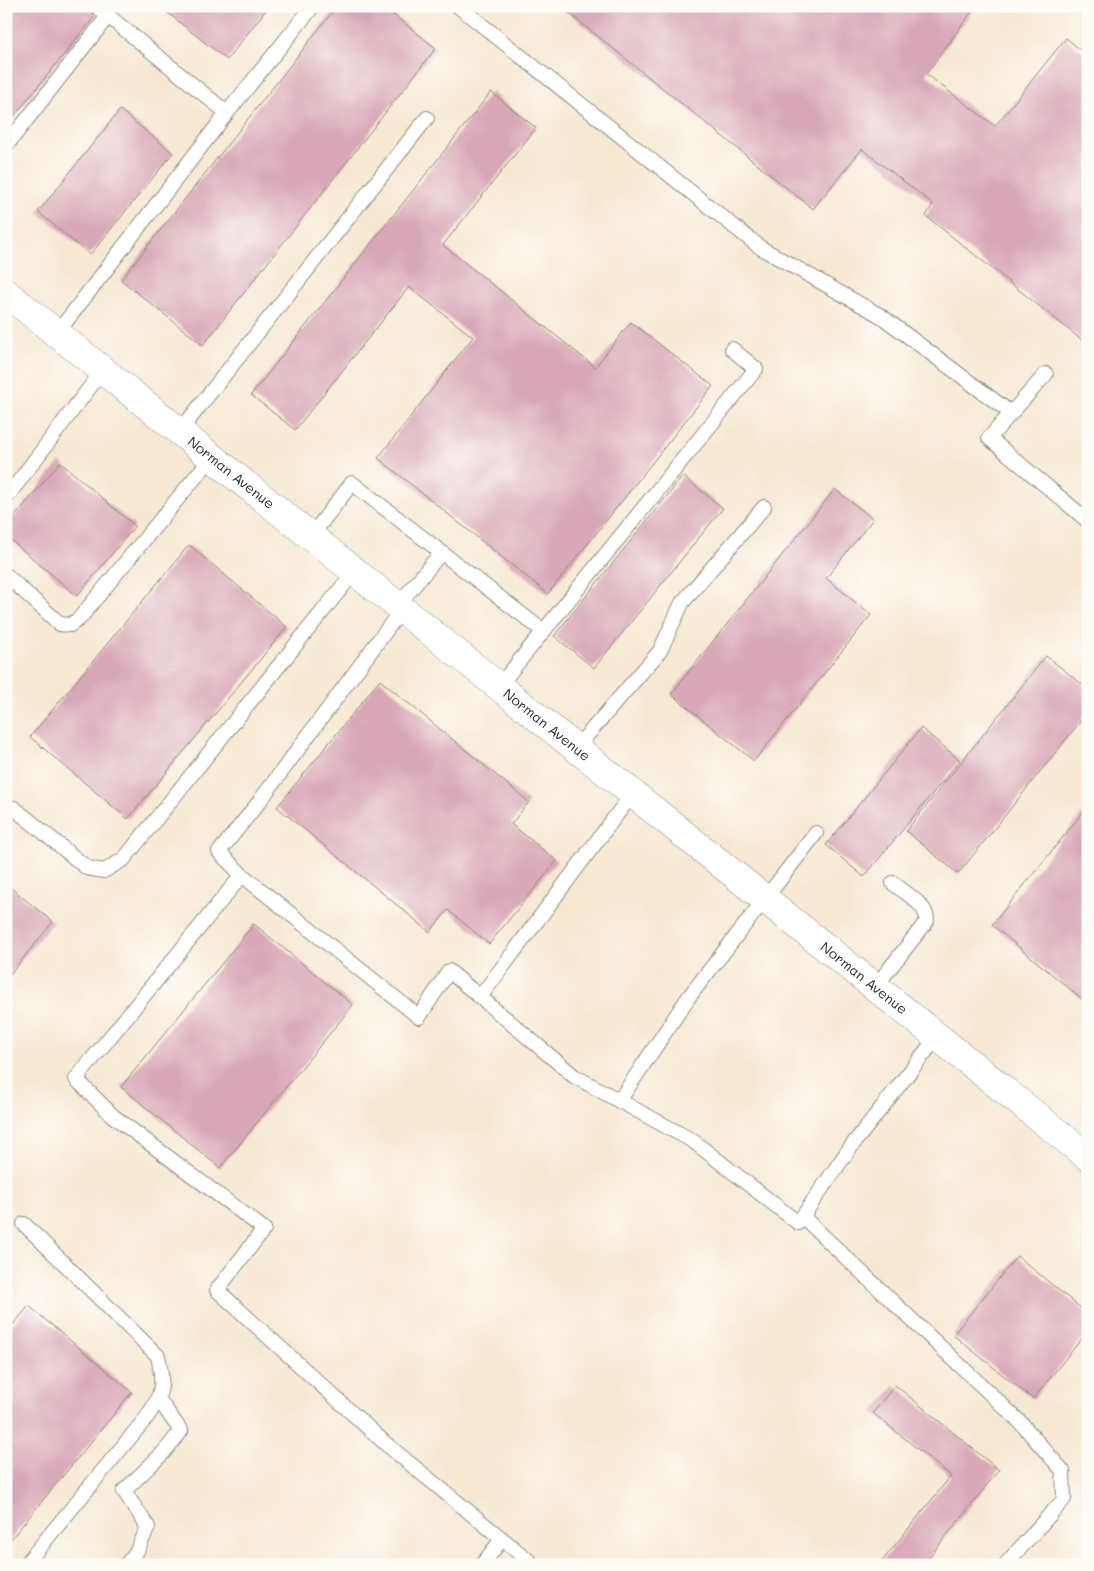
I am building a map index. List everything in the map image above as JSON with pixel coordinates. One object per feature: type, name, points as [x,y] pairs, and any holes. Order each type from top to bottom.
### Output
[{"type":"street","name":"Norman Avenue","points":[[6,293],[1088,1157]]},
{"type":"lane","points":[[96,6],[228,113]]},
{"type":"lane","points":[[57,333],[313,6]]},
{"type":"lane","points":[[458,6],[761,248],[881,316],[1011,413]]},
{"type":"lane","points":[[6,146],[108,16]]},
{"type":"lane","points":[[180,431],[427,118]]},
{"type":"lane","points":[[499,686],[756,370],[732,349]]},
{"type":"lane","points":[[6,498],[103,370]]},
{"type":"lane","points":[[1046,374],[989,438],[1088,521]]},
{"type":"lane","points":[[6,576],[60,624],[70,625],[79,619],[212,457]]},
{"type":"lane","points":[[311,536],[352,483],[440,554],[543,631]]},
{"type":"lane","points":[[576,748],[660,651],[682,603],[764,507]]},
{"type":"lane","points":[[440,554],[258,802],[219,852],[242,875],[419,1017],[448,971],[574,1076],[693,1141],[798,1223],[850,1148],[937,1037]]},
{"type":"lane","points":[[14,808],[87,868],[104,871],[124,860],[355,571]]},
{"type":"lane","points":[[480,997],[633,793]]},
{"type":"lane","points":[[619,1100],[688,998],[816,833]]},
{"type":"lane","points":[[242,875],[76,1079],[113,1116],[264,1229],[217,1290],[386,1444],[534,1565]]},
{"type":"lane","points":[[875,987],[927,922],[927,914],[924,908],[893,884]]},
{"type":"lane","points":[[803,1217],[1020,1422],[1063,1471],[1064,1499],[1004,1565]]},
{"type":"lane","points":[[24,1224],[158,1356],[163,1380],[159,1400],[25,1565]]},
{"type":"lane","points":[[126,1565],[136,1551],[148,1527],[124,1491],[163,1453],[181,1431],[159,1400]]},
{"type":"lane","points":[[482,1565],[502,1539]]},
{"type":"building","points":[[6,6],[85,6],[96,15],[6,126]]},
{"type":"building","points":[[159,6],[269,6],[227,60]]},
{"type":"building","points":[[337,6],[382,6],[436,48],[203,345],[121,280]]},
{"type":"building","points":[[560,6],[976,6],[926,74],[995,126],[1066,38],[1088,56],[1088,345],[926,216],[933,204],[862,149],[813,209]]},
{"type":"building","points":[[491,92],[536,128],[443,245],[595,367],[631,322],[713,386],[548,594],[378,458],[473,337],[409,287],[295,430],[251,395]]},
{"type":"building","points":[[120,110],[173,153],[90,255],[38,212]]},
{"type":"building","points":[[60,462],[135,526],[77,596],[6,536],[6,527]]},
{"type":"building","points":[[683,476],[723,508],[594,668],[554,636]]},
{"type":"building","points":[[835,489],[873,519],[826,578],[871,615],[754,761],[671,694]]},
{"type":"building","points":[[189,545],[287,627],[128,819],[30,737]]},
{"type":"building","points":[[1046,656],[1088,689],[1088,712],[958,874],[906,831]]},
{"type":"building","points":[[380,680],[529,802],[511,824],[557,861],[489,944],[448,910],[430,932],[277,807]]},
{"type":"building","points":[[921,728],[960,760],[864,877],[826,845]]},
{"type":"building","points":[[1088,806],[1088,1004],[992,925]]},
{"type":"building","points":[[6,884],[53,922],[6,979]]},
{"type":"building","points":[[254,924],[353,1005],[220,1168],[121,1087]]},
{"type":"building","points":[[1017,1256],[1088,1314],[1088,1331],[1033,1399],[953,1335]]},
{"type":"building","points":[[29,1306],[132,1392],[6,1545],[6,1333]]},
{"type":"building","points":[[895,1385],[999,1470],[923,1565],[879,1565],[951,1476],[873,1413]]}]
